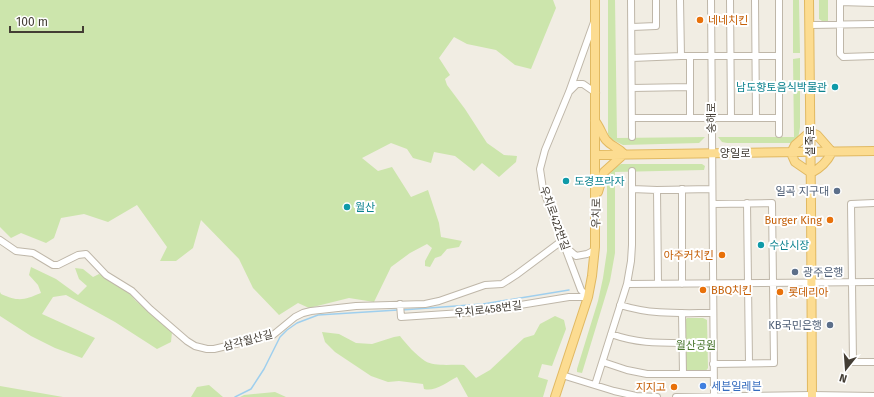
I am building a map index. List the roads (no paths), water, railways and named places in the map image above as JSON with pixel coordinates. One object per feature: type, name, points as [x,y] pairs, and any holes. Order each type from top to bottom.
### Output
[{"type":"main road","name":"우치로","points":[[555,397],[588,297],[595,250],[595,0]]},
{"type":"main road","name":"설죽로","points":[[809,0],[812,396]]},
{"type":"main road","points":[[595,120],[606,140],[611,145],[620,148],[624,154],[604,172],[596,197]]},
{"type":"main road","points":[[810,132],[817,135],[832,152],[820,169],[811,173],[795,162],[791,153],[795,145],[810,132]]},
{"type":"main road","name":"양일로","points":[[596,155],[874,151]]},
{"type":"street","points":[[631,0],[632,136]]},
{"type":"street","points":[[632,27],[656,26],[656,0]]},
{"type":"street","points":[[680,0],[681,56]]},
{"type":"street","name":"송해로","points":[[711,0],[714,396]]},
{"type":"street","points":[[730,0],[731,118]]},
{"type":"street","points":[[755,0],[756,118]]},
{"type":"street","points":[[779,0],[779,134]]},
{"type":"street","points":[[874,3],[863,1],[840,1],[840,54],[843,57],[874,56]]},
{"type":"street","name":"우치로422번길","points":[[588,297],[582,290],[542,189],[540,169],[545,150],[569,92],[595,17]]},
{"type":"street","points":[[809,25],[874,24]]},
{"type":"street","points":[[632,58],[681,56],[779,56]]},
{"type":"street","points":[[690,56],[690,117]]},
{"type":"street","points":[[569,92],[577,84],[583,84],[596,92]]},
{"type":"street","points":[[632,88],[690,87]]},
{"type":"street","points":[[632,118],[779,118]]},
{"type":"street","points":[[595,385],[627,284],[632,245],[632,172]]},
{"type":"street","points":[[632,189],[712,189]]},
{"type":"street","points":[[682,189],[682,284]]},
{"type":"street","points":[[657,190],[658,283]]},
{"type":"street","points":[[747,203],[749,363]]},
{"type":"street","points":[[712,204],[772,203],[774,363],[713,364]]},
{"type":"street","points":[[874,204],[851,204],[853,362],[874,362]]},
{"type":"street","name":"삼각월산길","points":[[0,240],[16,251],[33,253],[53,265],[58,265],[78,255],[86,254],[106,275],[132,291],[150,309],[187,341],[195,346],[207,349],[214,349],[273,335],[295,317],[307,312],[341,307],[425,304],[439,301],[473,288],[485,285],[502,284],[564,242]]},
{"type":"street","points":[[564,242],[570,252],[576,256],[587,254],[595,250]]},
{"type":"street","points":[[627,284],[874,282]]},
{"type":"street","name":"우치로458번길","points":[[400,304],[401,317],[477,312],[569,297],[588,297]]},
{"type":"street","points":[[620,305],[646,312],[713,313]]},
{"type":"street","points":[[682,313],[683,374]]},
{"type":"street","points":[[611,334],[631,341],[650,343],[682,343]]},
{"type":"street","points":[[603,362],[627,370],[648,374],[713,374]]},
{"type":"street","points":[[562,375],[636,396],[658,397]]},
{"type":"street","points":[[676,397],[874,396]]},
{"type":"waterway","points":[[402,310],[483,304],[569,290]]},
{"type":"waterway","points":[[235,397],[251,389],[264,369],[280,337],[297,323],[318,315],[398,310]]},
{"type":"place","name":"네네치킨","points":[[700,20]]},
{"type":"place","name":"남도향토음식박물관","points":[[835,87]]},
{"type":"place","name":"도경프라자","points":[[566,181]]},
{"type":"place","name":"일곡 지구대","points":[[837,191]]},
{"type":"place","name":"월산","points":[[347,207]]},
{"type":"place","name":"Burger King","points":[[830,220]]},
{"type":"place","name":"수산시장","points":[[761,245]]},
{"type":"place","name":"아주커치킨","points":[[722,255]]},
{"type":"place","name":"광주은행","points":[[795,272]]},
{"type":"place","name":"BBQ치킨","points":[[703,290]]},
{"type":"place","name":"롯데리아","points":[[780,292]]},
{"type":"place","name":"KB국민은행","points":[[830,325]]},
{"type":"place","name":"세븐일레븐","points":[[703,386]]},
{"type":"place","name":"지지고","points":[[674,387]]},
{"type":"park label","name":"월산공원","points":[[696,345]]}]
